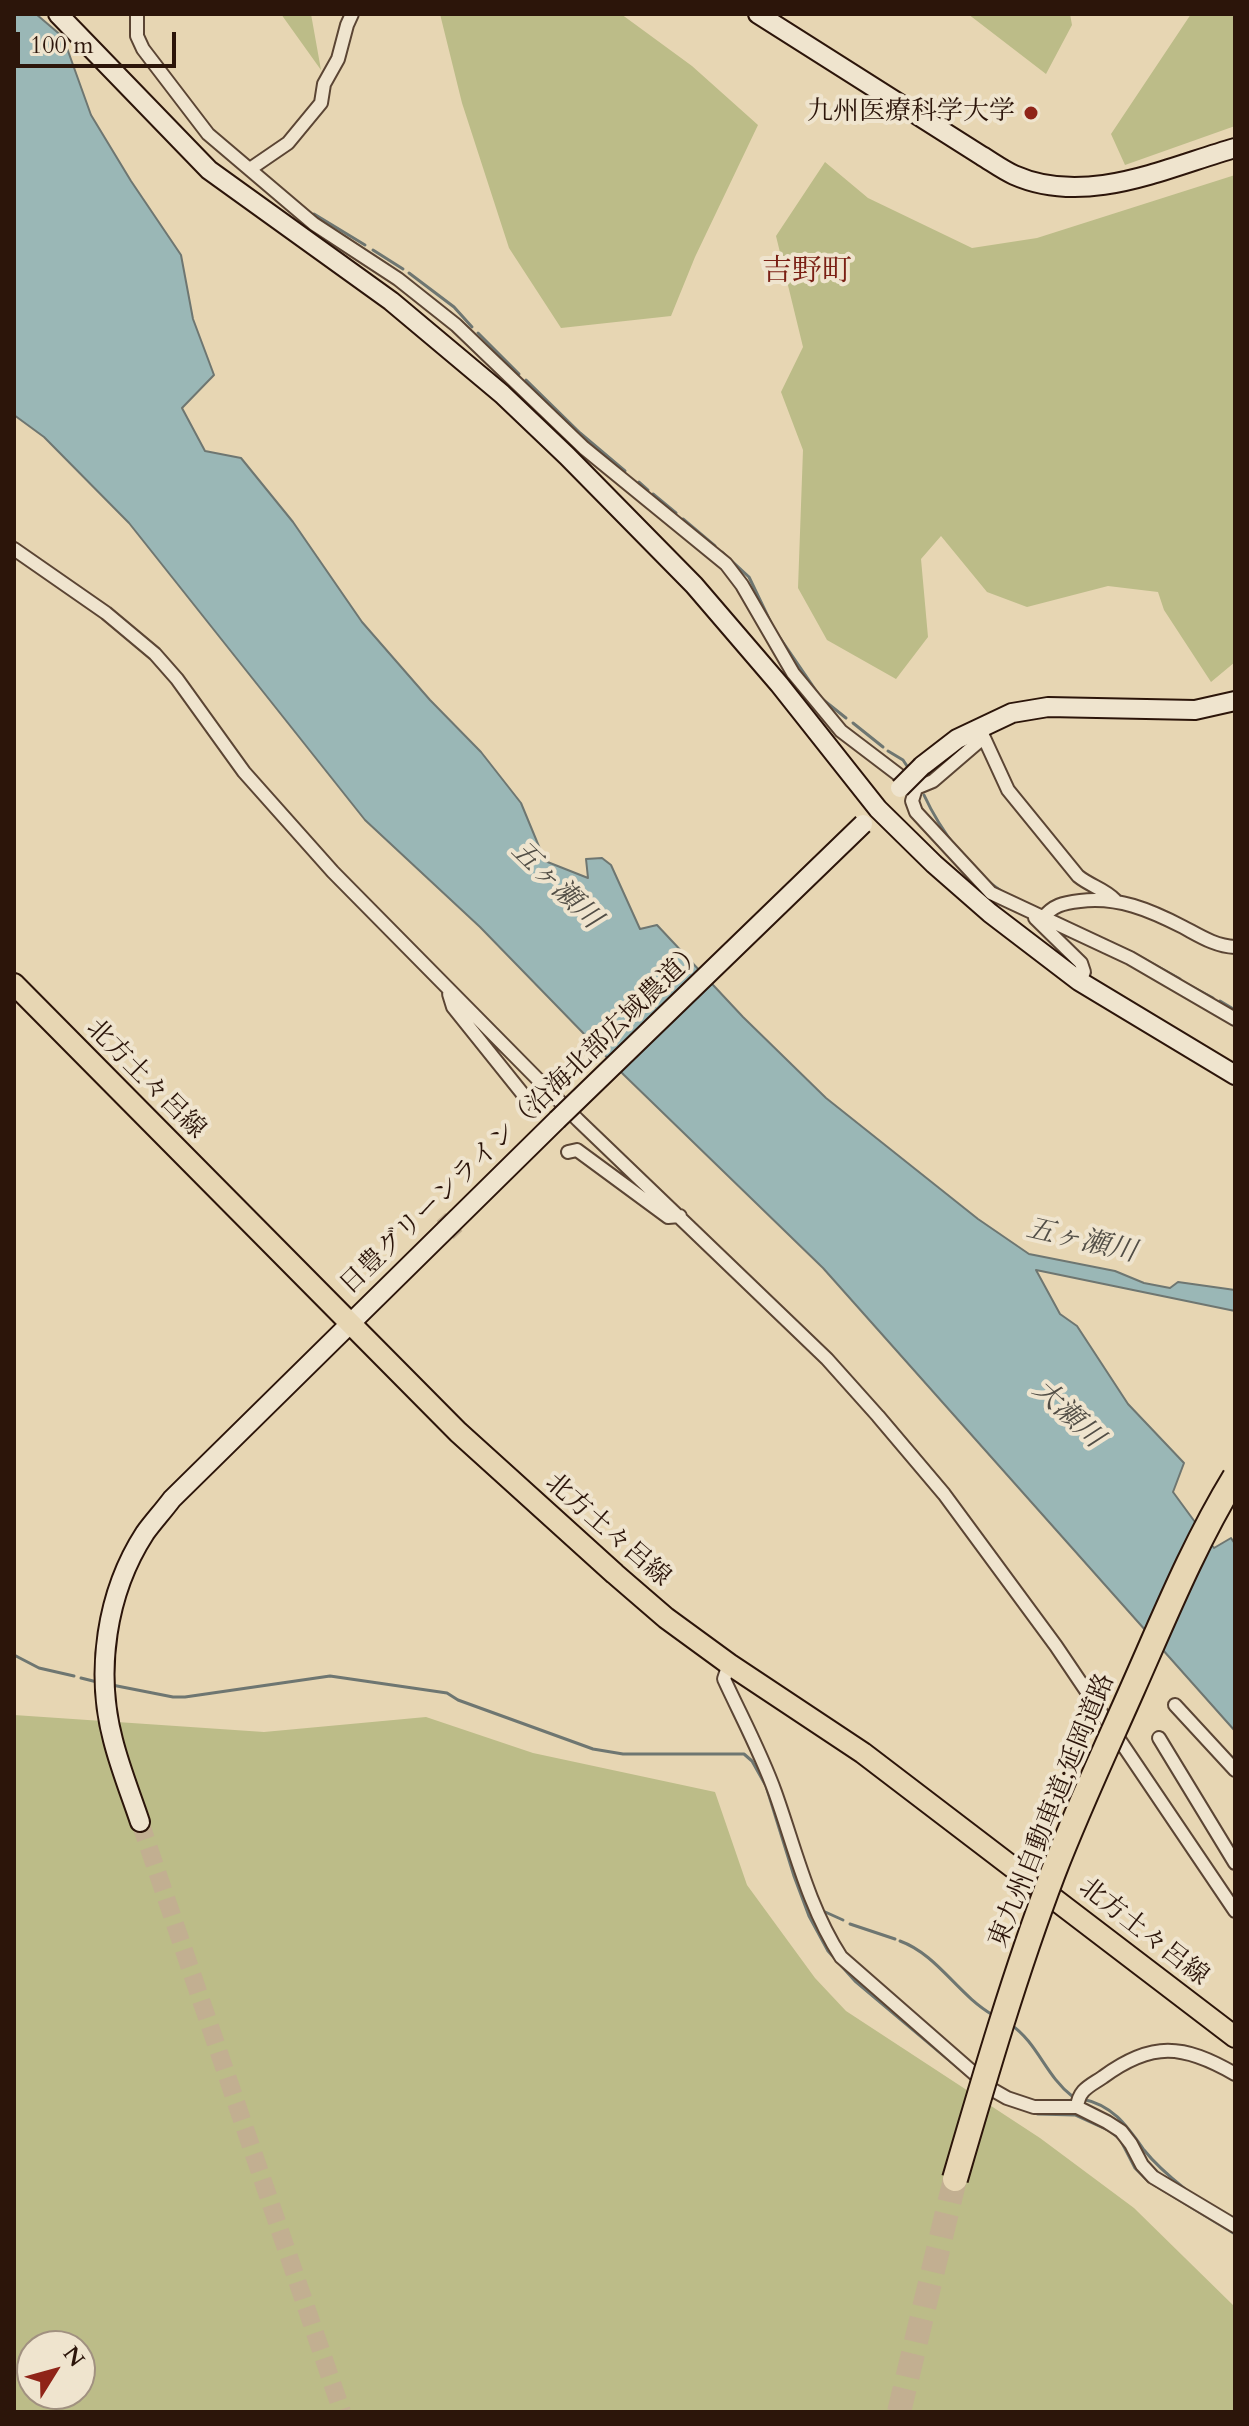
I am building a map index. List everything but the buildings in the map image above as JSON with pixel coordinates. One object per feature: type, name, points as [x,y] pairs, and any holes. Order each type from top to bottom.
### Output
[{"type":"highway","name":"東九州自動車道;延岡道路","points":[[955,2179],[1021,1963],[1053,1874],[1169,1607],[1215,1510],[1235,1477]]},
{"type":"main road","name":"北方土々呂線","points":[[14,984],[349,1324],[538,1506],[666,1618],[863,1753],[1235,2037]]},
{"type":"street","points":[[58,14],[209,170],[391,301],[502,394],[567,456],[694,585],[779,684],[878,809],[934,864],[990,913],[1079,981],[1235,1075]]},
{"type":"street","points":[[137,14],[137,36],[143,49],[208,134],[314,224],[398,279],[456,325],[584,448],[726,564],[742,585],[793,673],[841,731],[908,788],[916,812],[991,893],[1130,958],[1235,1019]]},
{"type":"street","points":[[250,169],[288,143],[321,103],[324,84],[338,59],[352,14]]},
{"type":"street","points":[[758,14],[982,156],[1024,178],[1058,186],[1102,186],[1235,148]]},
{"type":"street","points":[[187,150],[208,134]]},
{"type":"street","points":[[14,549],[106,613],[155,654],[177,679],[244,772],[333,872],[578,1120],[827,1359],[944,1494],[1065,1659],[1235,1911]]},
{"type":"street","name":"日豊グリーンライン（沿海北部広域農道）","points":[[140,1822],[112,1739],[103,1669],[110,1619],[122,1579],[144,1535],[172,1499],[878,809],[908,788],[922,766],[957,739],[981,732],[1012,713],[1048,707],[1195,710],[1235,701]]},
{"type":"street","points":[[908,788],[933,781],[981,732],[1008,790],[1037,828],[1078,876],[1089,885],[1108,892],[1115,900]]},
{"type":"street","points":[[1037,917],[1054,905],[1097,899],[1115,900],[1159,915],[1210,942],[1235,947]]},
{"type":"street","points":[[1037,917],[1081,963],[1084,972],[1079,981]]},
{"type":"street","points":[[448,991],[453,1007],[526,1098],[524,1105]]},
{"type":"street","points":[[568,1152],[577,1150],[668,1217],[680,1216]]},
{"type":"street","points":[[729,1664],[724,1679],[774,1789],[806,1888],[841,1957],[993,2090],[1034,2107],[1077,2107],[1121,2131],[1153,2177],[1235,2226]]},
{"type":"street","points":[[1175,1705],[1235,1770]]},
{"type":"street","points":[[1159,1738],[1235,1863]]},
{"type":"street","points":[[1077,2107],[1078,2096],[1085,2088],[1122,2063],[1147,2052],[1168,2050],[1191,2054],[1213,2061],[1235,2074]]},
{"type":"green space","points":[[281,14],[311,14],[321,70]]},
{"type":"green space","points":[[440,14],[621,14],[692,66],[758,125],[695,257],[671,316],[561,328],[509,248],[462,103]]},
{"type":"green space","points":[[968,14],[1070,14],[1072,25],[1046,74]]},
{"type":"green space","points":[[1191,14],[1235,14],[1235,126],[1125,165],[1111,134]]},
{"type":"green space","points":[[825,162],[868,198],[972,248],[1037,238],[1235,175],[1235,662],[1211,682],[1164,610],[1158,592],[1108,586],[1027,607],[987,592],[941,536],[921,559],[928,637],[896,679],[827,640],[798,588],[803,450],[781,392],[803,347],[776,236]]},
{"type":"green space","points":[[14,1715],[264,1732],[426,1717],[533,1753],[715,1792],[747,1885],[815,1978],[846,2011],[1040,2138],[1134,2208],[1235,2307],[1235,2412],[14,2412]]},
{"type":"water","points":[[14,14],[36,14],[63,37],[91,115],[181,255],[193,319],[214,375],[182,408],[205,451],[241,458],[293,522],[362,622],[430,700],[481,752],[521,803],[545,861],[588,878],[586,859],[602,858],[611,865],[640,929],[657,925],[743,1017],[826,1098],[978,1219],[1029,1254],[1115,1271],[1144,1283],[1170,1288],[1178,1282],[1235,1290],[1235,1311],[1036,1270],[1060,1314],[1077,1326],[1128,1404],[1184,1463],[1173,1492],[1214,1548],[1231,1538],[1235,1544],[1235,1731],[823,1268],[624,1075],[480,927],[365,820],[129,523],[44,437],[14,415]]},
{"type":"waterway","points":[[314,214],[365,245]]},
{"type":"waterway","points":[[373,250],[403,269]]},
{"type":"waterway","points":[[409,273],[454,307],[472,327]]},
{"type":"waterway","points":[[478,333],[519,374]]},
{"type":"waterway","points":[[526,380],[580,433],[625,471]]},
{"type":"waterway","points":[[639,482],[648,490]]},
{"type":"waterway","points":[[653,494],[676,513]]},
{"type":"waterway","points":[[683,519],[715,546]]},
{"type":"waterway","points":[[722,552],[749,577],[772,625]]},
{"type":"waterway","points":[[780,638],[821,698],[846,718]]},
{"type":"waterway","points":[[853,723],[883,747]]},
{"type":"waterway","points":[[888,751],[903,760],[909,769]]},
{"type":"waterway","points":[[924,795],[957,849],[979,873],[1004,893]]},
{"type":"waterway","points":[[1053,916],[1129,951]]},
{"type":"waterway","points":[[1137,955],[1180,979]]},
{"type":"waterway","points":[[1185,983],[1213,998]]},
{"type":"waterway","points":[[1220,1001],[1235,1010]]},
{"type":"waterway","points":[[14,1655],[39,1668],[74,1676]]},
{"type":"waterway","points":[[112,1685],[185,1697],[330,1676],[447,1693],[458,1700],[593,1749],[623,1754],[744,1754],[752,1761],[766,1786],[809,1916],[828,1951],[855,1981],[975,2082]]},
{"type":"waterway","points":[[81,1678],[97,1682]]},
{"type":"waterway","points":[[823,1911],[843,1920]]},
{"type":"waterway","points":[[850,1924],[895,1939]]},
{"type":"waterway","points":[[900,1941],[926,1956],[993,2015]]},
{"type":"waterway","points":[[1010,2024],[1028,2040],[1055,2079],[1072,2096]]},
{"type":"waterway","points":[[1082,2099],[1111,2111],[1153,2161],[1185,2189]]},
{"type":"waterway","points":[[1007,2104],[1038,2114],[1075,2115],[1110,2131],[1120,2139],[1135,2168],[1148,2181],[1235,2234]]},
{"type":"tunnel","points":[[441,1217],[458,1235]]},
{"type":"tunnel","points":[[140,1822],[342,2412]]},
{"type":"tunnel","points":[[899,2412],[955,2179]]},
{"type":"place","name":"九州医療科学大学","points":[[1031,113]]},
{"type":"district","name":"吉野町","points":[[807,273]]},
{"type":"water label","name":"五ヶ瀬川","points":[[555,886]]},
{"type":"water label","name":"五ヶ瀬川","points":[[1081,1242]]},
{"type":"water label","name":"大瀬川","points":[[1067,1415]]}]
